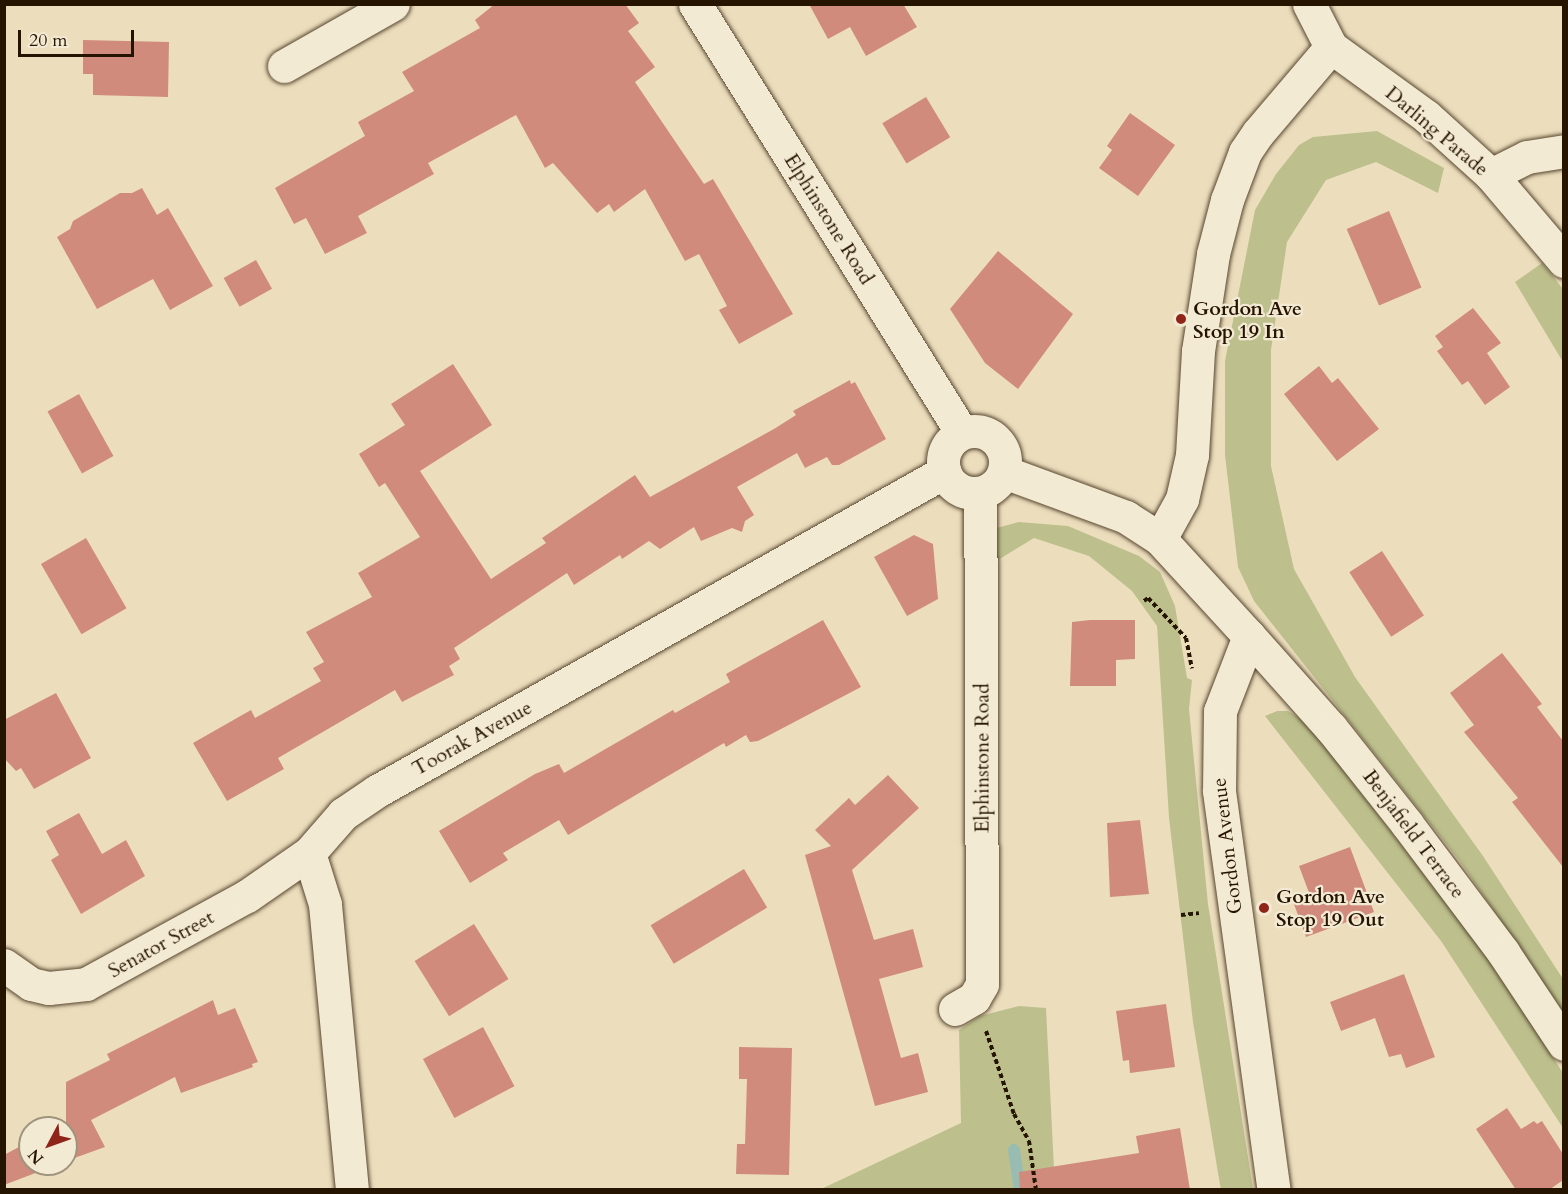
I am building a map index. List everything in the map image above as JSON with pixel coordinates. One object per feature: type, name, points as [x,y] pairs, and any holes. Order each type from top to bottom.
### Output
[{"type":"street","points":[[284,66],[393,4]]},
{"type":"street","name":"Elphinstone Road","points":[[695,4],[962,433]]},
{"type":"street","name":"Darling Parade","points":[[1310,4],[1331,47],[1426,116],[1491,175],[1563,261]]},
{"type":"street","points":[[1161,539],[1182,499],[1192,455],[1198,351],[1213,255],[1227,200],[1245,152],[1258,133],[1331,47]]},
{"type":"street","points":[[1491,175],[1527,157],[1563,151]]},
{"type":"street","points":[[992,482],[1004,454],[995,439],[979,431],[962,433],[945,449],[944,472],[962,491],[992,482],[1126,517],[1161,539],[1249,636]]},
{"type":"street","name":"Toorak Avenue","points":[[309,853],[343,814],[377,791],[944,472]]},
{"type":"street","name":"Elphinstone Road","points":[[964,1004],[982,984],[984,959],[992,482]]},
{"type":"street","name":"Benjafield Terrace","points":[[1249,636],[1331,728],[1407,824],[1503,952],[1563,1044]]},
{"type":"street","name":"Gordon Avenue","points":[[1249,636],[1220,711],[1219,791],[1274,1190]]},
{"type":"street","points":[[309,853],[325,904],[352,1190]]},
{"type":"street","name":"Senator Street","points":[[4,965],[32,984],[49,988],[86,984],[247,896],[309,853]]},
{"type":"path","points":[[1144,601],[1148,598],[1186,638],[1192,668]]},
{"type":"path","points":[[964,1004],[1014,1114],[1029,1141],[1036,1190]]},
{"type":"green space","points":[[1377,131],[1444,168],[1438,193],[1376,162],[1326,180],[1287,242],[1271,350],[1271,466],[1294,569],[1355,677],[1483,856],[1563,979],[1563,1011],[1459,860],[1254,601],[1238,567],[1225,455],[1225,361],[1255,210],[1276,174],[1299,145],[1313,137]]},
{"type":"green space","points":[[1542,263],[1563,289],[1563,362],[1515,282]]},
{"type":"green space","points":[[1019,522],[1068,526],[1139,556],[1160,572],[1175,606],[1187,678],[1192,680],[1189,709],[1208,904],[1253,1189],[1221,1189],[1220,1185],[1193,1022],[1169,818],[1157,626],[1132,591],[1089,556],[1034,538],[993,563],[993,529]]},
{"type":"green space","points":[[1277,711],[1288,711],[1307,723],[1492,962],[1563,1073],[1563,1128],[1441,941],[1265,716]]},
{"type":"green space","points":[[1019,1006],[1046,1008],[1055,1189],[819,1190],[961,1123],[959,1030],[980,1016]]},
{"type":"building","points":[[495,4],[625,4],[639,23],[628,31],[655,67],[635,82],[704,184],[713,179],[793,314],[739,344],[719,310],[727,306],[699,254],[685,261],[645,189],[614,212],[609,204],[597,213],[553,163],[545,168],[516,115],[428,163],[434,174],[358,216],[367,233],[325,254],[306,218],[294,224],[275,188],[365,136],[358,122],[414,91],[402,72],[480,28],[475,20]]},
{"type":"building","points":[[809,4],[903,4],[917,27],[866,56],[850,27],[828,39]]},
{"type":"building","points":[[83,40],[169,42],[168,97],[93,95],[93,74],[83,74]]},
{"type":"building","points":[[926,97],[950,137],[906,164],[882,123]]},
{"type":"building","points":[[1130,113],[1175,145],[1138,196],[1099,168],[1112,150],[1107,146]]},
{"type":"building","points":[[142,188],[157,215],[168,208],[213,286],[170,310],[153,279],[97,309],[57,237],[70,229],[73,221],[120,193],[132,193]]},
{"type":"building","points":[[1389,211],[1421,287],[1379,305],[1347,229]]},
{"type":"building","points":[[998,251],[1073,314],[1018,389],[985,363],[950,309]]},
{"type":"building","points":[[256,260],[272,289],[240,307],[224,278]]},
{"type":"building","points":[[1473,308],[1501,343],[1487,353],[1510,387],[1485,405],[1468,381],[1462,385],[1437,351],[1443,347],[1435,336]]},
{"type":"building","points":[[453,364],[492,425],[420,471],[491,579],[546,543],[542,538],[635,475],[650,497],[774,429],[796,415],[793,411],[850,380],[851,384],[855,382],[886,439],[839,465],[832,465],[827,457],[805,468],[797,453],[737,487],[754,515],[745,521],[742,532],[732,528],[701,541],[694,527],[660,549],[649,541],[622,559],[620,555],[574,585],[567,573],[454,648],[460,659],[449,666],[454,675],[402,702],[395,690],[278,758],[284,769],[227,801],[193,743],[251,710],[255,718],[321,681],[313,668],[324,662],[306,632],[372,597],[358,573],[420,537],[385,483],[379,487],[359,454],[405,425],[391,404]]},
{"type":"building","points":[[1319,366],[1332,383],[1338,378],[1379,429],[1337,461],[1284,394]]},
{"type":"building","points":[[79,394],[113,456],[82,474],[48,411]]},
{"type":"building","points":[[914,535],[933,544],[938,599],[907,616],[874,557]]},
{"type":"building","points":[[86,538],[126,608],[81,634],[41,564]]},
{"type":"building","points":[[1382,551],[1424,616],[1391,637],[1349,572]]},
{"type":"building","points":[[823,620],[861,687],[758,741],[750,742],[746,735],[726,747],[724,743],[568,835],[559,820],[503,853],[508,860],[470,883],[439,831],[535,774],[559,764],[564,773],[673,710],[675,713],[730,682],[726,674]]},
{"type":"building","points":[[1135,620],[1135,659],[1116,660],[1116,686],[1070,686],[1072,622]]},
{"type":"building","points":[[1502,653],[1542,704],[1537,707],[1563,741],[1563,867],[1512,802],[1518,798],[1464,732],[1474,725],[1450,693]]},
{"type":"building","points":[[56,693],[91,758],[34,789],[21,768],[16,771],[4,758],[4,720]]},
{"type":"building","points":[[888,775],[919,808],[852,870],[874,940],[913,929],[923,967],[879,979],[901,1058],[918,1053],[928,1092],[875,1106],[805,855],[831,846],[815,830],[849,798],[855,805]]},
{"type":"building","points":[[79,813],[102,854],[126,840],[145,876],[81,914],[51,860],[59,855],[46,831]]},
{"type":"building","points":[[1140,820],[1149,894],[1110,897],[1107,823]]},
{"type":"building","points":[[1350,847],[1374,912],[1306,937],[1294,904],[1311,898],[1299,866]]},
{"type":"building","points":[[744,869],[767,908],[674,964],[651,925]]},
{"type":"building","points":[[474,924],[508,979],[449,1016],[415,961]]},
{"type":"building","points":[[1404,974],[1435,1057],[1406,1068],[1401,1054],[1389,1057],[1375,1018],[1341,1031],[1330,1002]]},
{"type":"building","points":[[213,1000],[218,1015],[235,1008],[258,1062],[252,1064],[253,1067],[181,1093],[175,1077],[91,1120],[105,1147],[78,1157],[78,1116],[66,1116],[66,1082],[110,1060],[107,1054]]},
{"type":"building","points":[[1166,1004],[1175,1067],[1130,1073],[1129,1060],[1123,1061],[1116,1011]]},
{"type":"building","points":[[483,1027],[514,1086],[454,1118],[423,1059]]},
{"type":"building","points":[[739,1047],[792,1048],[789,1175],[736,1174],[737,1144],[745,1144],[747,1079],[739,1079]]},
{"type":"building","points":[[1507,1108],[1521,1129],[1534,1121],[1537,1124],[1542,1121],[1563,1154],[1563,1180],[1549,1190],[1516,1190],[1476,1129]]},
{"type":"building","points":[[1180,1128],[1190,1190],[1020,1190],[1019,1172],[1139,1153],[1136,1136]]},
{"type":"building","points":[[18,1147],[18,1176],[28,1176],[4,1185],[4,1155]]},
{"type":"waterway","points":[[1014,1150],[1020,1190]]},
{"type":"place","name":"Gordon Ave Stop 19 In","points":[[1181,319]]},
{"type":"place","name":"Gordon Ave Stop 19 Out","points":[[1264,908]]}]
